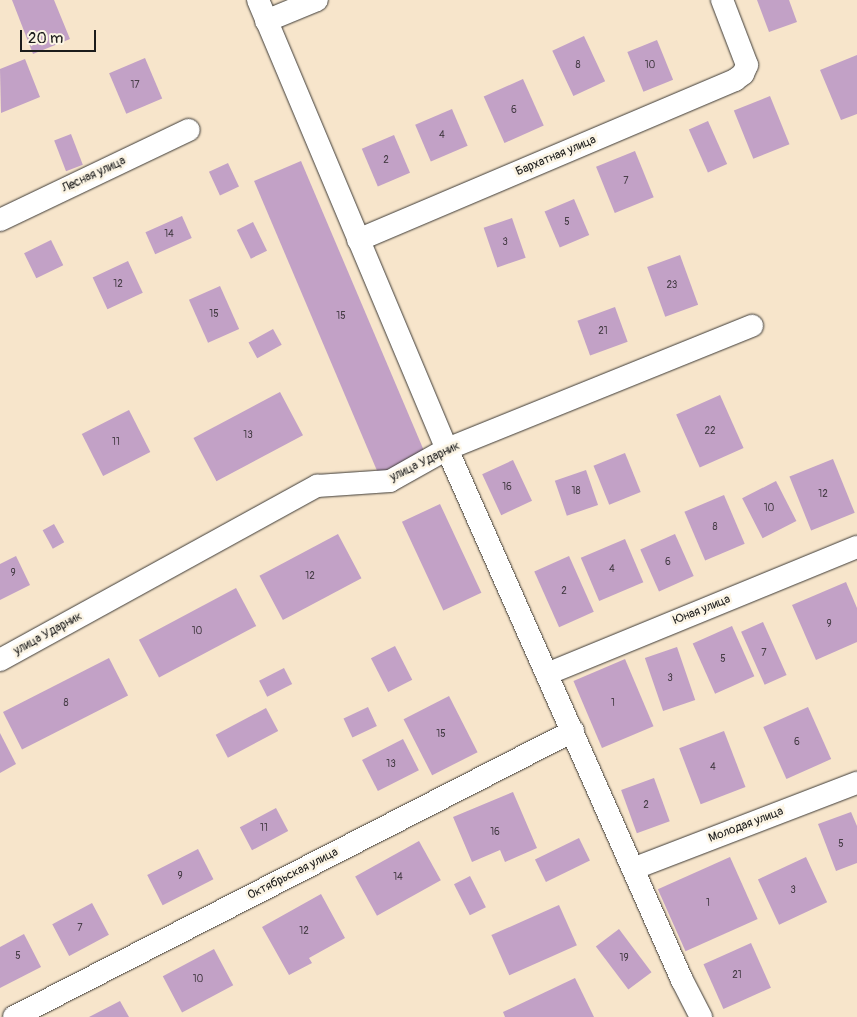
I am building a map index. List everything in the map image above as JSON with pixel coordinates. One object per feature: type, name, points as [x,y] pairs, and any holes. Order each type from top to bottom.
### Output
[{"type":"street","points":[[258,0],[448,450],[572,731],[635,868],[682,980],[701,1017]]},
{"type":"street","points":[[266,21],[316,0]]},
{"type":"street","name":"Бархатная улица","points":[[358,240],[735,80],[743,74],[747,64],[722,0]]},
{"type":"street","name":"Лесная улица","points":[[0,220],[189,130]]},
{"type":"street","name":"улица Ударник","points":[[0,660],[317,486],[390,481],[448,450],[752,326]]},
{"type":"street","name":"Юная улица","points":[[547,674],[857,547]]},
{"type":"street","name":"Октябрьская улица","points":[[14,1017],[572,731]]},
{"type":"street","name":"Молодая улица","points":[[635,868],[857,783]]},
{"type":"building","points":[[12,0],[54,0],[70,39],[33,54]]},
{"type":"building","points":[[757,0],[789,0],[797,22],[769,32]]},
{"type":"building","points":[[584,36],[605,81],[573,96],[552,51]]},
{"type":"building","points":[[657,40],[673,80],[643,92],[627,52]]},
{"type":"building","points":[[857,55],[857,114],[841,120],[820,70]]},
{"type":"building","points":[[145,58],[162,99],[126,114],[109,73]]},
{"type":"building","points":[[25,59],[40,97],[1,113],[0,69]]},
{"type":"building","points":[[523,79],[544,126],[504,143],[484,96]]},
{"type":"building","points":[[770,96],[789,144],[753,159],[734,111]]},
{"type":"building","points":[[452,109],[468,146],[431,161],[415,125]]},
{"type":"building","points":[[708,121],[727,164],[708,172],[689,130]]},
{"type":"building","points":[[71,134],[83,165],[66,171],[54,140]]},
{"type":"building","points":[[394,135],[410,173],[378,186],[362,149]]},
{"type":"building","points":[[635,151],[654,197],[615,213],[596,167]]},
{"type":"building","points":[[301,161],[425,454],[378,474],[254,181]]},
{"type":"building","points":[[228,163],[239,187],[220,195],[209,172]]},
{"type":"building","points":[[574,199],[589,235],[560,247],[545,212]]},
{"type":"building","points":[[182,216],[192,238],[155,254],[145,232]]},
{"type":"building","points":[[512,218],[526,258],[497,267],[484,228]]},
{"type":"building","points":[[253,222],[267,251],[251,259],[237,230]]},
{"type":"building","points":[[51,240],[63,265],[36,278],[24,253]]},
{"type":"building","points":[[680,255],[698,305],[665,317],[647,267]]},
{"type":"building","points":[[128,261],[143,293],[107,309],[93,277]]},
{"type":"building","points":[[220,286],[239,329],[208,343],[189,300]]},
{"type":"building","points":[[615,307],[628,342],[590,355],[577,321]]},
{"type":"building","points":[[273,329],[282,345],[257,358],[249,343]]},
{"type":"building","points":[[280,392],[303,435],[216,481],[193,438]]},
{"type":"building","points":[[720,395],[744,448],[700,468],[676,415]]},
{"type":"building","points":[[129,410],[150,452],[103,476],[82,434]]},
{"type":"building","points":[[625,453],[641,492],[609,505],[593,466]]},
{"type":"building","points":[[833,459],[855,513],[811,530],[789,477]]},
{"type":"building","points":[[513,460],[532,501],[501,515],[482,474]]},
{"type":"building","points":[[586,470],[598,505],[567,516],[555,481]]},
{"type":"building","points":[[776,481],[796,521],[763,538],[742,498]]},
{"type":"building","points":[[724,495],[745,544],[705,561],[684,512]]},
{"type":"building","points":[[440,504],[481,593],[443,611],[402,522]]},
{"type":"building","points":[[54,524],[64,542],[53,549],[43,530]]},
{"type":"building","points":[[338,534],[361,578],[283,620],[259,576]]},
{"type":"building","points":[[675,534],[694,576],[659,591],[640,549]]},
{"type":"building","points":[[625,539],[643,582],[599,601],[581,558]]},
{"type":"building","points":[[16,556],[30,585],[0,600],[0,564]]},
{"type":"building","points":[[569,556],[594,612],[559,627],[534,571]]},
{"type":"building","points":[[846,582],[857,608],[857,642],[816,660],[792,605]]},
{"type":"building","points":[[236,588],[256,626],[159,678],[139,640]]},
{"type":"building","points":[[763,622],[787,675],[765,685],[741,632]]},
{"type":"building","points":[[732,626],[754,676],[715,694],[693,643]]},
{"type":"building","points":[[395,646],[412,680],[388,692],[371,658]]},
{"type":"building","points":[[677,647],[695,700],[663,711],[645,658]]},
{"type":"building","points":[[109,658],[128,695],[22,749],[3,712]]},
{"type":"building","points":[[625,659],[654,726],[602,748],[573,681]]},
{"type":"building","points":[[284,668],[292,684],[267,697],[259,681]]},
{"type":"building","points":[[449,696],[478,752],[432,775],[404,719]]},
{"type":"building","points":[[368,707],[377,726],[352,737],[344,718]]},
{"type":"building","points":[[808,707],[831,759],[786,779],[763,727]]},
{"type":"building","points":[[266,708],[278,731],[228,758],[216,735]]},
{"type":"building","points":[[724,731],[746,787],[701,804],[679,748]]},
{"type":"building","points":[[0,733],[16,764],[0,773]]},
{"type":"building","points":[[403,739],[419,770],[378,791],[362,760]]},
{"type":"building","points":[[654,778],[670,821],[637,833],[621,790]]},
{"type":"building","points":[[513,792],[537,848],[505,862],[500,850],[472,862],[453,817]]},
{"type":"building","points":[[276,808],[288,831],[252,850],[240,827]]},
{"type":"building","points":[[851,812],[857,826],[857,863],[836,871],[818,824]]},
{"type":"building","points":[[579,838],[590,860],[546,882],[535,859]]},
{"type":"building","points":[[419,841],[441,880],[377,916],[355,876]]},
{"type":"building","points":[[198,849],[213,879],[163,905],[147,875]]},
{"type":"building","points":[[730,857],[758,919],[685,951],[658,889]]},
{"type":"building","points":[[806,857],[827,902],[779,925],[758,879]]},
{"type":"building","points":[[470,876],[486,907],[470,915],[454,884]]},
{"type":"building","points":[[321,894],[345,938],[309,958],[312,963],[289,975],[262,927]]},
{"type":"building","points":[[92,903],[109,935],[69,956],[52,924]]},
{"type":"building","points":[[559,905],[577,945],[509,975],[491,935]]},
{"type":"building","points":[[619,929],[651,972],[628,990],[596,946]]},
{"type":"building","points":[[24,934],[41,967],[0,988],[0,947]]},
{"type":"building","points":[[751,943],[771,988],[723,1009],[703,964]]},
{"type":"building","points":[[214,949],[233,985],[182,1012],[163,976]]},
{"type":"building","points":[[575,978],[594,1017],[505,1017],[503,1012]]},
{"type":"building","points":[[120,1001],[129,1017],[89,1017]]}]
